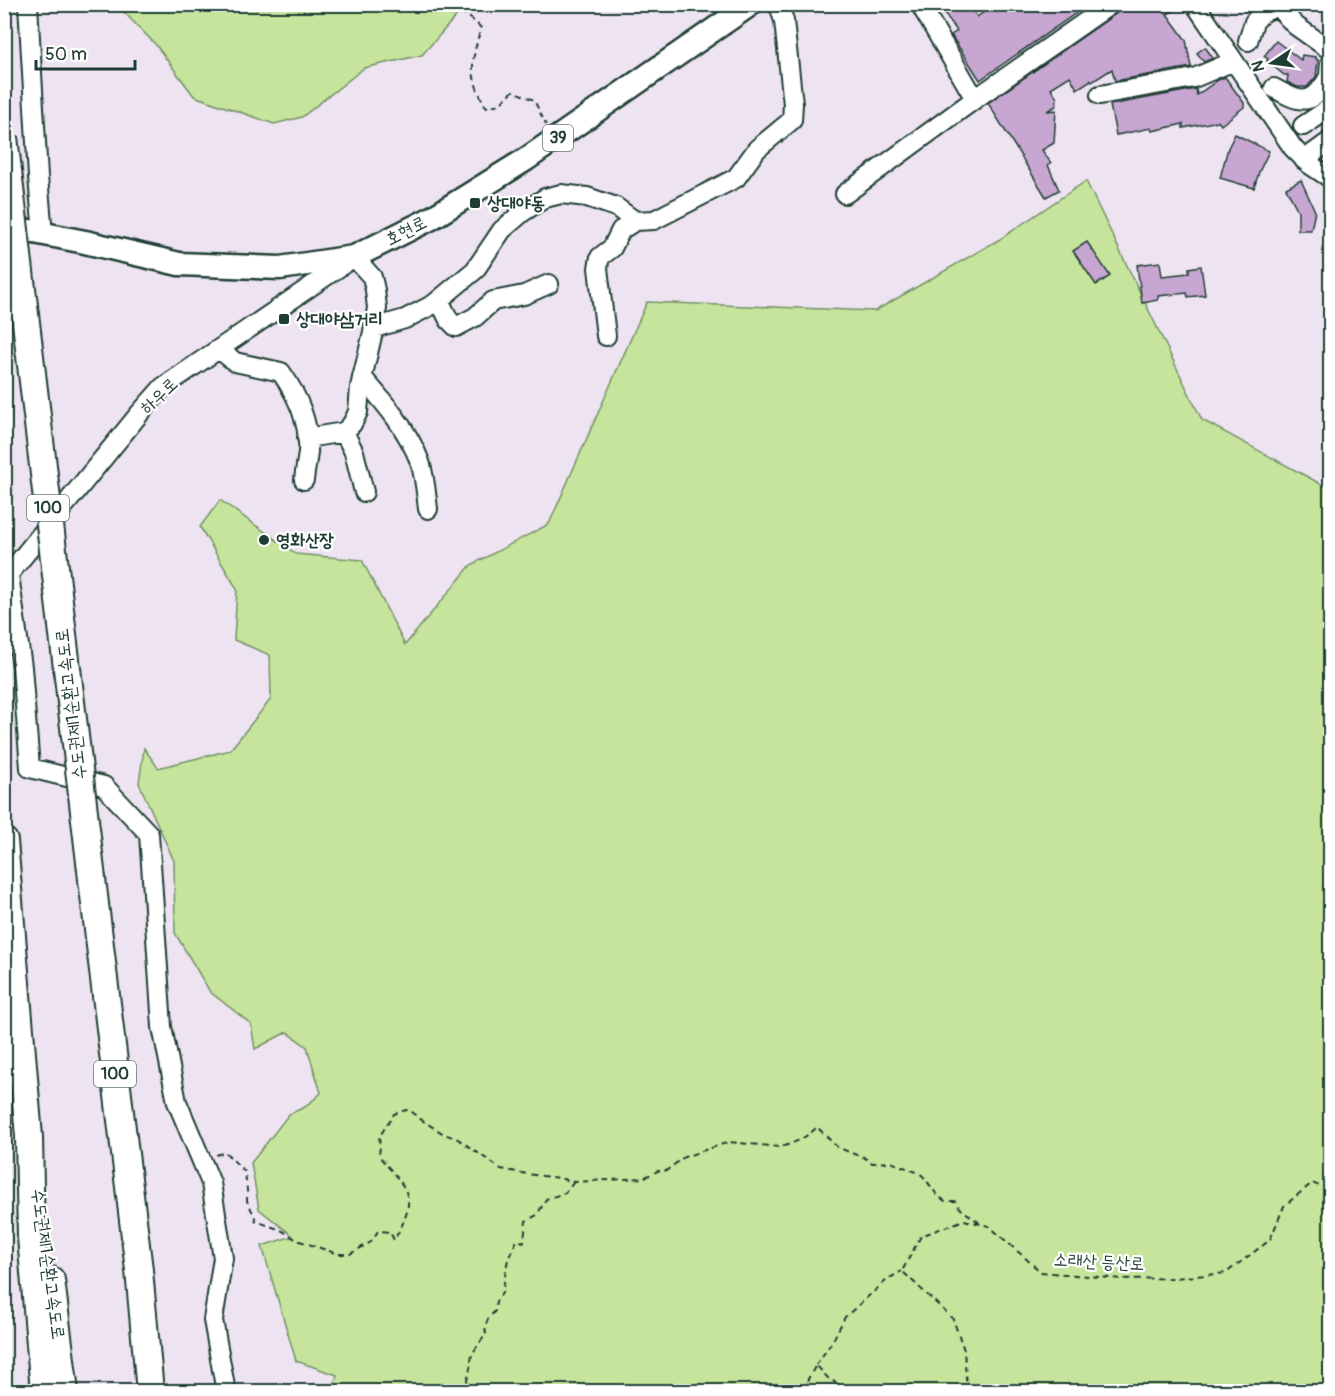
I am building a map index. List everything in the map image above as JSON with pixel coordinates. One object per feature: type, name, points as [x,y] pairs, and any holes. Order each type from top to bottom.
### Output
[{"type":"highway","name":"수도권제1순환고속도로","points":[[4,137],[139,1270],[150,1392]]},
{"type":"highway","name":"수도권제1순환고속도로","points":[[4,841],[29,1137],[32,1237],[44,1392]]},
{"type":"highway","name":"수도권제1순환고속도로","points":[[29,1137],[45,1231],[65,1392]]},
{"type":"highway","name":"수도권제1순환고속도로","points":[[139,1270],[162,1392]]},
{"type":"main road","name":"호현로","points":[[4,226],[179,264],[279,268],[354,257],[430,219],[525,160],[751,4]]},
{"type":"street","points":[[28,4],[43,234]]},
{"type":"street","points":[[606,336],[598,268],[600,257],[612,248],[621,230],[635,221],[654,220],[736,178],[757,149],[792,120],[793,104],[784,21],[777,4]]},
{"type":"street","points":[[920,4],[975,99]]},
{"type":"street","points":[[845,194],[1111,4]]},
{"type":"street","points":[[1195,4],[1286,139],[1304,160],[1330,178]]},
{"type":"street","points":[[1248,41],[1254,22],[1262,13],[1278,5],[1296,26],[1330,50]]},
{"type":"street","points":[[1100,95],[1194,78],[1234,61]]},
{"type":"street","points":[[1274,88],[1289,96],[1309,100],[1319,92],[1328,79],[1330,64]]},
{"type":"street","points":[[1303,126],[1330,108]]},
{"type":"street","points":[[1304,160],[1330,141]]},
{"type":"street","points":[[374,328],[405,319],[434,304],[475,270],[502,230],[523,212],[545,198],[561,194],[587,197],[616,207],[635,221]]},
{"type":"street","points":[[308,438],[344,432],[352,424],[357,412],[377,308],[372,277],[354,257]]},
{"type":"street","name":"하우로","points":[[7,577],[140,412],[163,387],[354,257]]},
{"type":"street","points":[[439,300],[449,320],[456,327],[475,317],[493,302],[524,295],[549,284]]},
{"type":"street","points":[[219,349],[235,362],[281,372],[292,389],[308,438],[303,480]]},
{"type":"street","points":[[362,377],[395,416],[408,438],[420,464],[428,508]]},
{"type":"street","points":[[344,432],[354,452],[364,492]]},
{"type":"street","points":[[7,577],[22,667],[30,768],[104,786],[149,834],[162,1028],[177,1102],[211,1183],[223,1258],[213,1320],[226,1392]]},
{"type":"path","points":[[453,4],[481,28],[472,64],[478,91],[486,107],[500,104],[513,92],[534,100],[549,132],[551,143]]},
{"type":"path","points":[[202,1162],[225,1152],[245,1172],[247,1201],[256,1221],[281,1230],[297,1240],[338,1254],[350,1254],[371,1242],[378,1231],[390,1232],[394,1240],[402,1224],[409,1205],[405,1188],[379,1156],[379,1137],[394,1114],[406,1110],[444,1134],[458,1139],[501,1169],[574,1182],[644,1178],[658,1171],[666,1171],[684,1157],[729,1142],[777,1148],[808,1135],[818,1127],[837,1146],[862,1156],[872,1163],[891,1162],[923,1176],[938,1196],[945,1201],[955,1201],[960,1208],[981,1224]]},
{"type":"path","points":[[468,1392],[466,1380],[472,1354],[486,1334],[485,1327],[488,1319],[495,1311],[496,1302],[502,1293],[508,1259],[517,1240],[524,1242],[526,1221],[537,1215],[546,1199],[565,1193],[574,1182]]},
{"type":"path","name":"소래산 등산로","points":[[981,1224],[989,1226],[1041,1272],[1122,1279],[1174,1278],[1226,1273],[1270,1240],[1284,1206],[1312,1183],[1330,1190]]},
{"type":"path","points":[[806,1392],[808,1379],[845,1317],[888,1278],[902,1271],[921,1236],[964,1220],[981,1224]]},
{"type":"path","points":[[902,1271],[953,1319],[964,1350],[967,1392]]},
{"type":"path","points":[[816,1365],[846,1392]]},
{"type":"green space","points":[[117,5],[466,5],[422,55],[364,68],[302,117],[274,124],[194,96],[156,45]]},
{"type":"green space","points":[[1086,181],[1202,420],[1330,489],[1330,1391],[332,1391],[337,1375],[296,1361],[262,1246],[293,1236],[259,1209],[251,1163],[289,1114],[305,1107],[321,1093],[307,1047],[287,1032],[255,1049],[251,1024],[210,992],[175,933],[174,861],[139,783],[144,748],[158,768],[230,750],[271,699],[270,655],[234,640],[237,589],[200,527],[220,500],[296,554],[362,560],[405,645],[471,565],[549,524],[647,302],[875,311],[1000,239]]},
{"type":"building","points":[[938,4],[969,4],[977,17],[995,4],[1089,4],[980,80],[951,35],[957,31]]},
{"type":"building","points":[[1122,4],[1184,4],[1167,14],[1186,40],[1191,67],[1115,81],[1112,69],[1077,89],[1070,76],[1051,88],[1057,98],[1056,106],[1047,111],[1056,110],[1054,143],[1042,150],[1051,163],[1048,165],[1059,190],[1046,197],[988,103],[1117,13],[1123,8]]},
{"type":"building","points":[[1276,41],[1301,60],[1302,55],[1316,57],[1318,60],[1316,77],[1307,87],[1297,87],[1287,82],[1288,75],[1284,75],[1267,61],[1268,59],[1264,56]]},
{"type":"building","points":[[1205,47],[1213,58],[1204,62],[1197,53]]},
{"type":"building","points":[[1225,77],[1244,103],[1244,107],[1221,125],[1218,121],[1183,128],[1183,124],[1152,131],[1151,128],[1116,135],[1110,105],[1196,89],[1197,95]]},
{"type":"building","points":[[1235,134],[1269,151],[1254,188],[1220,178],[1228,148]]},
{"type":"building","points":[[1301,180],[1315,211],[1311,230],[1298,230],[1298,211],[1286,188]]},
{"type":"building","points":[[1087,242],[1110,276],[1096,285],[1073,251]]},
{"type":"building","points":[[1160,262],[1162,276],[1189,273],[1189,268],[1201,266],[1205,295],[1188,297],[1187,293],[1158,296],[1158,300],[1142,303],[1137,265]]},
{"type":"place","name":"상대야동","points":[[475,203]]},
{"type":"place","name":"상대야삼거리","points":[[284,319]]},
{"type":"place","name":"영화산장","points":[[264,540]]}]
